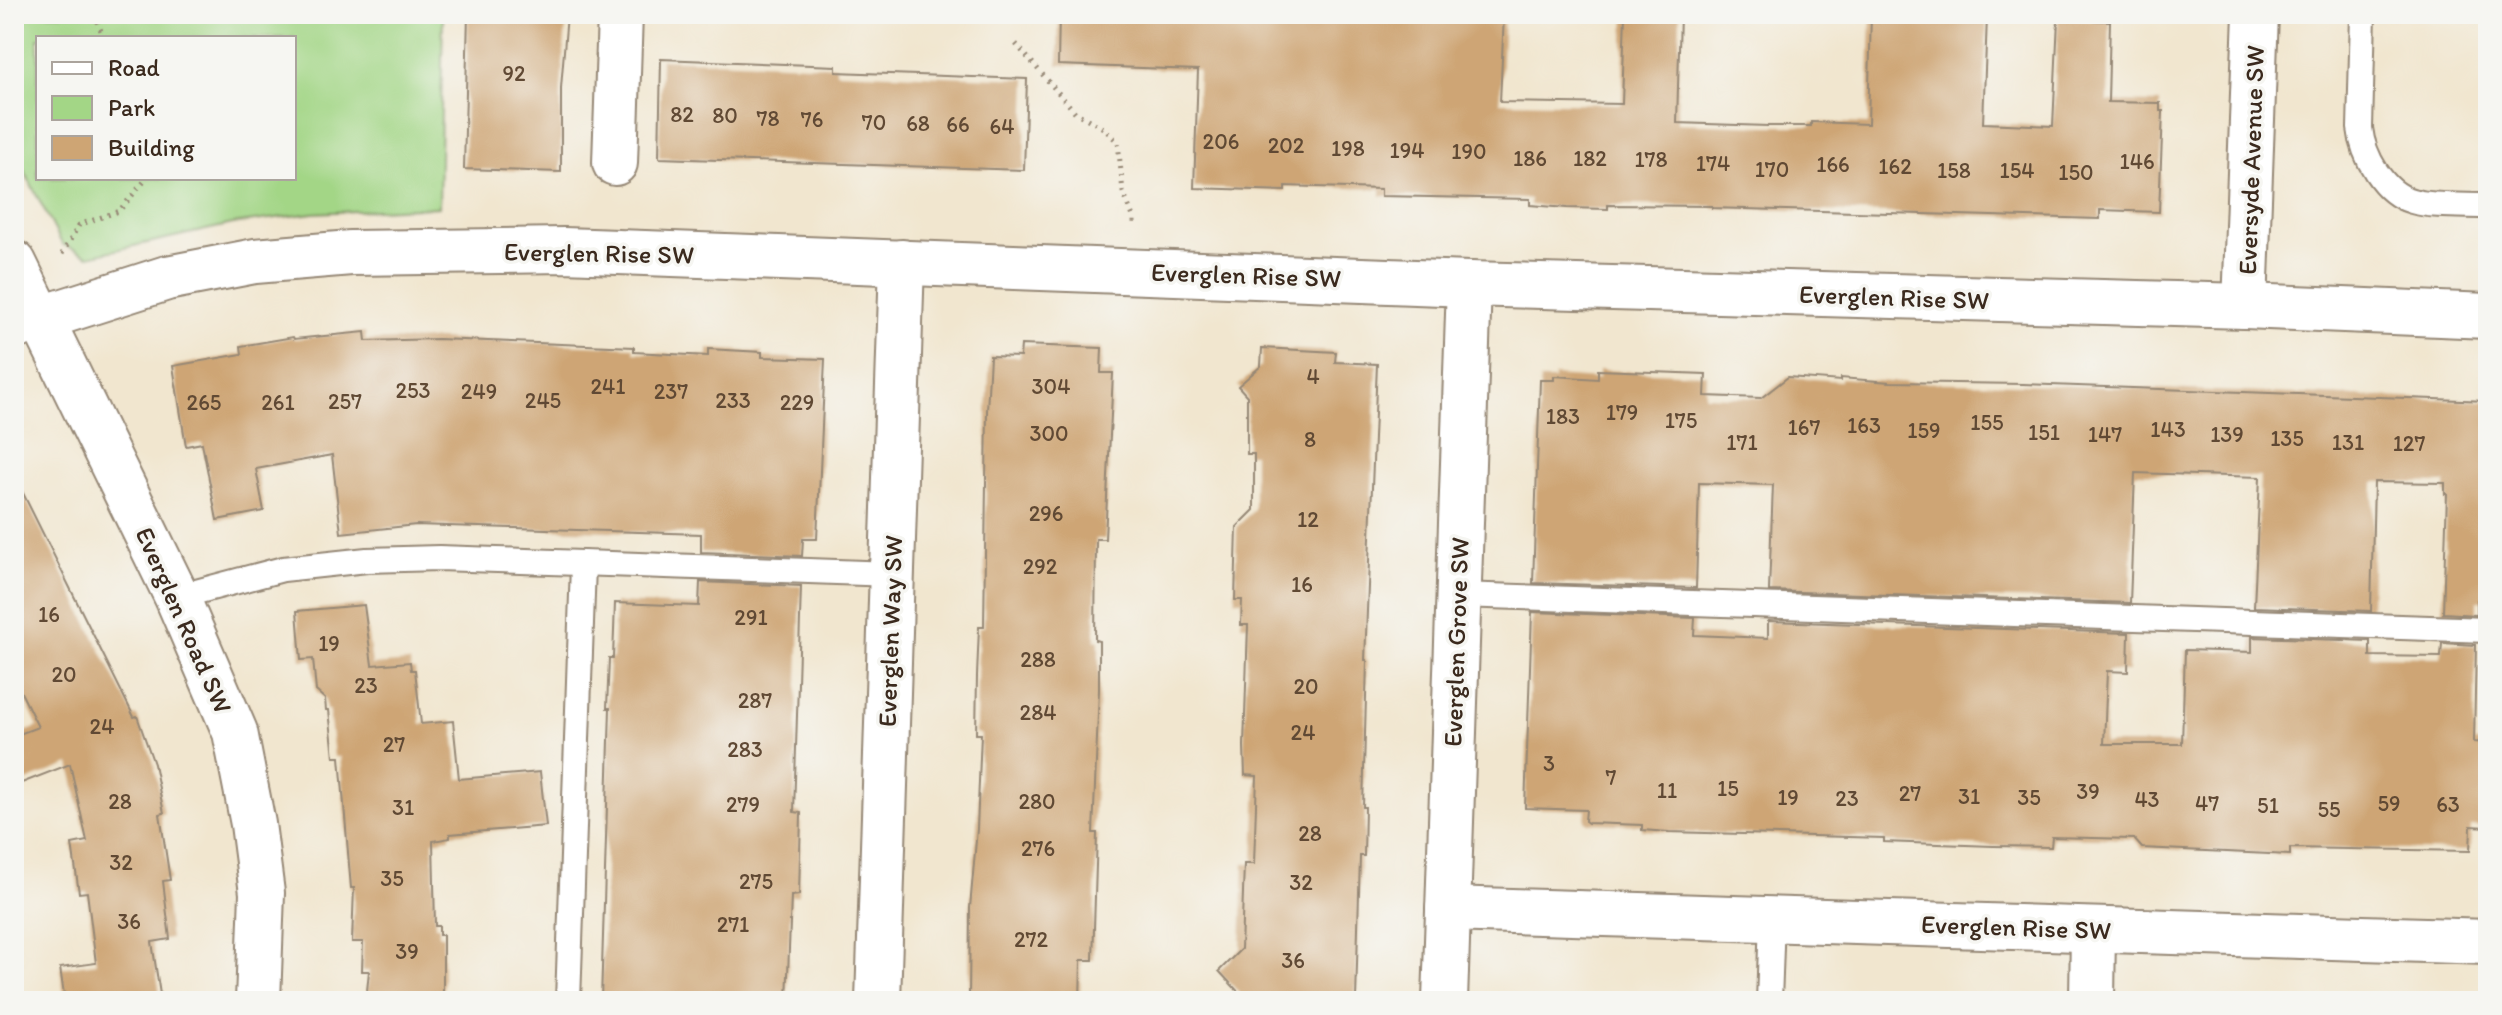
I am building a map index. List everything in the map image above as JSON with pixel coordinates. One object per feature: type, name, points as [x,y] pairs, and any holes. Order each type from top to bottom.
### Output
[{"type":"street","points":[[615,163],[620,14]]},
{"type":"street","name":"Eversyde Avenue SW","points":[[2245,306],[2256,14]]},
{"type":"street","name":"Everglen Rise SW","points":[[27,322],[181,275],[255,261],[351,253],[564,250],[1469,284],[2488,316]]},
{"type":"street","name":"Everglen Way SW","points":[[878,1001],[902,262]]},
{"type":"street","name":"Everglen Road SW","points":[[14,263],[27,322],[177,597],[235,732],[253,824],[262,893],[258,1001]]},
{"type":"street","name":"Everglen Grove SW","points":[[1445,1001],[1469,284]]},
{"type":"street","name":"Everglen Rise SW","points":[[1448,909],[2488,942]]},
{"type":"street","points":[[2092,1001],[2093,930]]},
{"type":"lane","points":[[2363,14],[2360,128],[2367,158],[2383,180],[2411,201],[2488,206]]},
{"type":"lane","points":[[177,597],[283,569],[367,560],[439,558],[892,574]]},
{"type":"lane","points":[[568,1001],[583,565]]},
{"type":"lane","points":[[1458,595],[2488,630]]},
{"type":"lane","points":[[1769,1001],[1772,919]]},
{"type":"path","points":[[94,14],[103,36]]},
{"type":"path","points":[[1016,44],[1075,112],[1103,128],[1118,142],[1123,192],[1134,219],[1134,236]]},
{"type":"path","points":[[27,322],[79,225],[119,211],[145,180]]},
{"type":"green space","points":[[14,14],[443,14],[439,207],[313,213],[233,224],[89,256],[62,244],[14,151]]},
{"type":"building","points":[[468,14],[567,14],[561,88],[561,172],[464,169]]},
{"type":"building","points":[[1059,14],[1504,14],[1500,102],[1622,104],[1625,14],[1680,14],[1677,123],[1768,126],[1811,126],[1811,122],[1868,124],[1871,14],[1987,17],[1983,123],[2053,126],[2058,19],[2110,21],[2108,102],[2160,103],[2160,111],[2163,111],[2159,212],[2100,210],[2100,219],[1712,206],[1608,205],[1608,209],[1567,208],[1530,205],[1530,199],[1381,196],[1381,189],[1285,186],[1285,191],[1194,188],[1198,70],[1058,65]]},
{"type":"building","points":[[661,59],[836,66],[836,72],[1027,79],[1024,170],[659,158]]},
{"type":"building","points":[[365,332],[366,341],[438,339],[634,347],[634,352],[708,356],[708,349],[762,352],[762,357],[825,359],[817,539],[803,539],[802,556],[701,552],[701,534],[416,525],[341,533],[332,455],[256,469],[264,511],[217,520],[202,443],[186,446],[173,366],[242,354],[241,346],[293,337]]},
{"type":"building","points":[[1021,345],[1102,348],[1101,373],[1113,373],[1105,539],[1096,539],[1095,640],[1099,641],[1099,690],[1093,833],[1097,833],[1093,960],[1081,960],[1080,1001],[969,1001],[970,908],[981,734],[976,734],[977,676],[979,627],[984,627],[990,356],[1020,357]]},
{"type":"building","points":[[1262,348],[1336,352],[1335,362],[1377,364],[1365,660],[1364,856],[1360,856],[1356,1000],[1243,997],[1219,971],[1241,949],[1244,864],[1254,864],[1257,776],[1245,775],[1244,746],[1248,625],[1241,625],[1242,600],[1235,600],[1237,527],[1254,510],[1254,454],[1247,454],[1247,396],[1238,386],[1261,366]]},
{"type":"building","points":[[1598,370],[1706,374],[1705,396],[1761,398],[1788,377],[2488,401],[2488,601],[2477,600],[2477,615],[2443,613],[2445,483],[2374,482],[2371,611],[2254,607],[2260,477],[2135,473],[2130,603],[1769,591],[1773,485],[1699,483],[1696,588],[1533,583],[1540,380],[1554,380],[1554,376],[1598,379]]},
{"type":"building","points":[[14,475],[134,717],[137,716],[154,764],[164,813],[160,814],[170,880],[163,881],[170,939],[152,942],[161,1001],[65,1001],[60,968],[96,963],[87,892],[79,893],[72,844],[87,841],[70,764],[14,786],[14,736],[38,727],[14,678]]},
{"type":"building","points":[[700,582],[801,586],[794,812],[801,813],[799,895],[791,896],[787,1001],[601,1001],[610,708],[607,708],[615,603],[699,606]]},
{"type":"building","points":[[364,605],[372,665],[410,662],[411,670],[415,670],[421,724],[453,721],[459,779],[540,772],[546,826],[450,834],[450,838],[433,841],[435,926],[439,926],[439,935],[443,935],[443,1001],[366,1001],[369,971],[362,971],[363,942],[352,942],[354,888],[351,888],[340,757],[334,757],[329,710],[326,710],[325,699],[316,691],[313,659],[301,660],[297,611]]},
{"type":"building","points":[[1532,612],[1695,618],[1694,635],[1768,638],[1768,621],[2129,633],[2128,672],[2107,671],[2104,744],[2182,744],[2185,650],[2252,652],[2252,637],[2370,641],[2370,656],[2441,657],[2442,643],[2476,645],[2474,742],[2488,743],[2488,827],[2471,826],[2470,851],[2290,848],[2290,855],[2142,848],[2134,839],[2052,837],[2051,847],[1993,846],[1884,842],[1884,838],[1669,832],[1642,830],[1642,825],[1588,823],[1585,821],[1586,810],[1525,808]]}]
